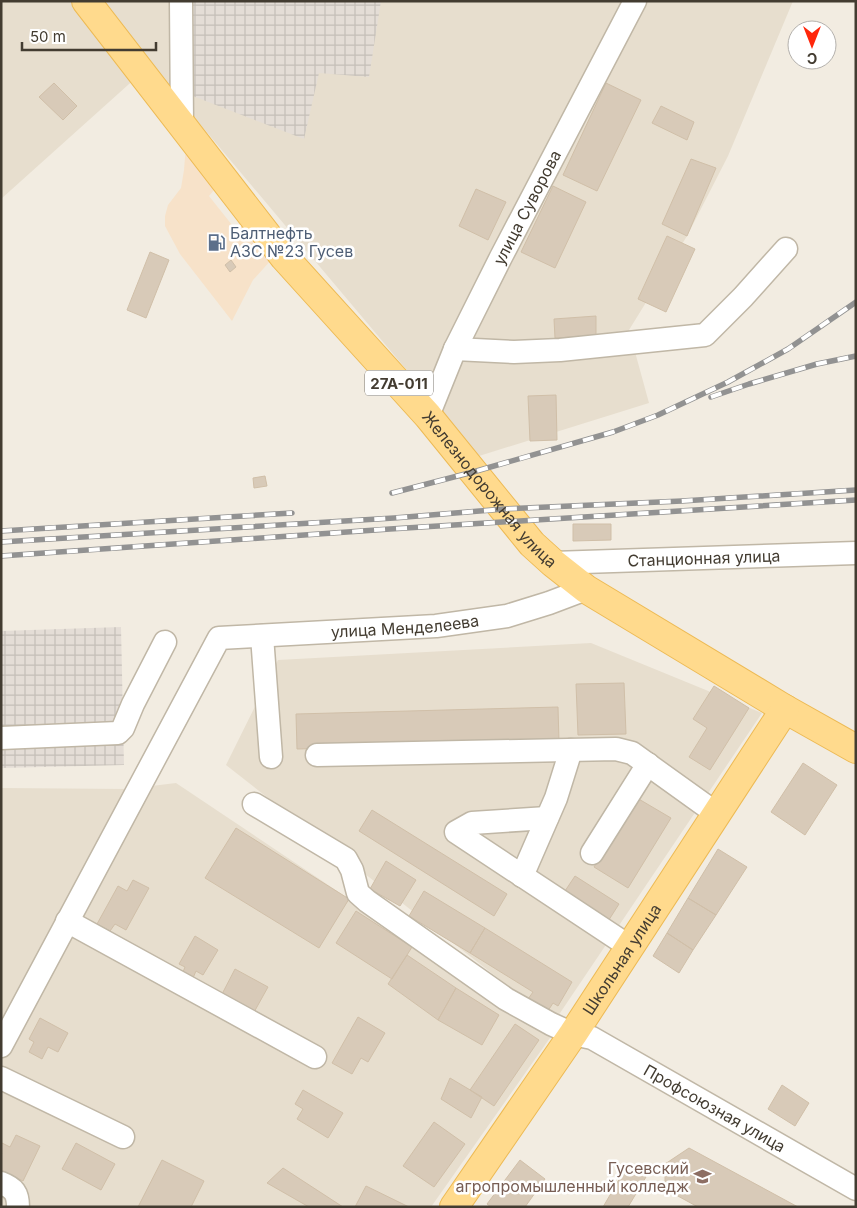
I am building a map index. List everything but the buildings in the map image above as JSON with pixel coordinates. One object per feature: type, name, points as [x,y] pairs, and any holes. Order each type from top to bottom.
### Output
[{"type":"main road","name":"Железнодорожная улица","points":[[86,1],[284,257],[428,416],[532,544],[552,563],[586,589],[856,749]]},
{"type":"main road","name":"Школьная улица","points":[[454,1207],[573,1034],[786,709]]},
{"type":"street","points":[[182,1],[182,126]]},
{"type":"street","name":"улица Суворова","points":[[428,416],[455,349],[634,1]]},
{"type":"street","points":[[455,349],[514,352],[560,350],[705,336],[786,249]]},
{"type":"street","name":"Станционная улица","points":[[552,563],[856,554]]},
{"type":"street","name":"улица Менделеева","points":[[67,921],[219,638],[436,626],[507,616],[586,589]]},
{"type":"street","points":[[262,636],[271,757]]},
{"type":"street","points":[[1,738],[118,733],[123,728],[133,704],[165,642]]},
{"type":"street","points":[[317,755],[616,749],[632,753],[717,814]]},
{"type":"street","points":[[522,876],[556,798],[571,750]]},
{"type":"street","points":[[592,852],[648,764]]},
{"type":"street","name":"Профсоюзная улица","points":[[254,804],[346,859],[352,870],[358,893],[367,902],[506,999],[573,1034],[592,1038],[856,1189]]},
{"type":"street","points":[[547,818],[472,822],[456,832],[630,947]]},
{"type":"street","points":[[1,1046],[67,921],[315,1057]]},
{"type":"street","points":[[1,1078],[122,1137]]},
{"type":"street","points":[[1,1183],[16,1193],[18,1207]]},
{"type":"shaded area","points":[[1,1],[793,1],[728,156],[687,236],[629,330],[649,403],[479,456],[194,117],[148,67],[1,199]]},
{"type":"shaded area","points":[[185,1],[381,1],[369,77],[319,73],[304,139],[185,93]]},
{"type":"shaded area","name":"Балтнефть АЗС №23 Гусев","points":[[186,145],[215,189],[209,196],[236,230],[244,224],[272,259],[253,280],[232,321],[180,254],[165,226],[168,205],[181,188]]},
{"type":"shaded area","points":[[121,627],[124,765],[1,768],[1,631]]},
{"type":"shaded area","points":[[591,643],[762,713],[554,1022],[226,765],[278,660]]},
{"type":"shaded area","points":[[176,783],[552,1035],[431,1207],[1,1207],[1,788],[127,789]]},
{"type":"railway","points":[[392,493],[613,432],[658,415],[728,382],[788,349],[856,302]]},
{"type":"railway","points":[[711,397],[817,364],[856,356]]},
{"type":"railway","points":[[1,542],[394,518],[504,509],[682,501],[856,490]]},
{"type":"railway","points":[[1,556],[390,529],[856,500]]},
{"type":"railway","points":[[1,531],[292,513]]},
{"type":"place","name":"Балтнефть АЗС №23 Гусев","points":[[216,242]]},
{"type":"place","name":"Гусевский агропромышленный колледж","points":[[703,1177]]}]
